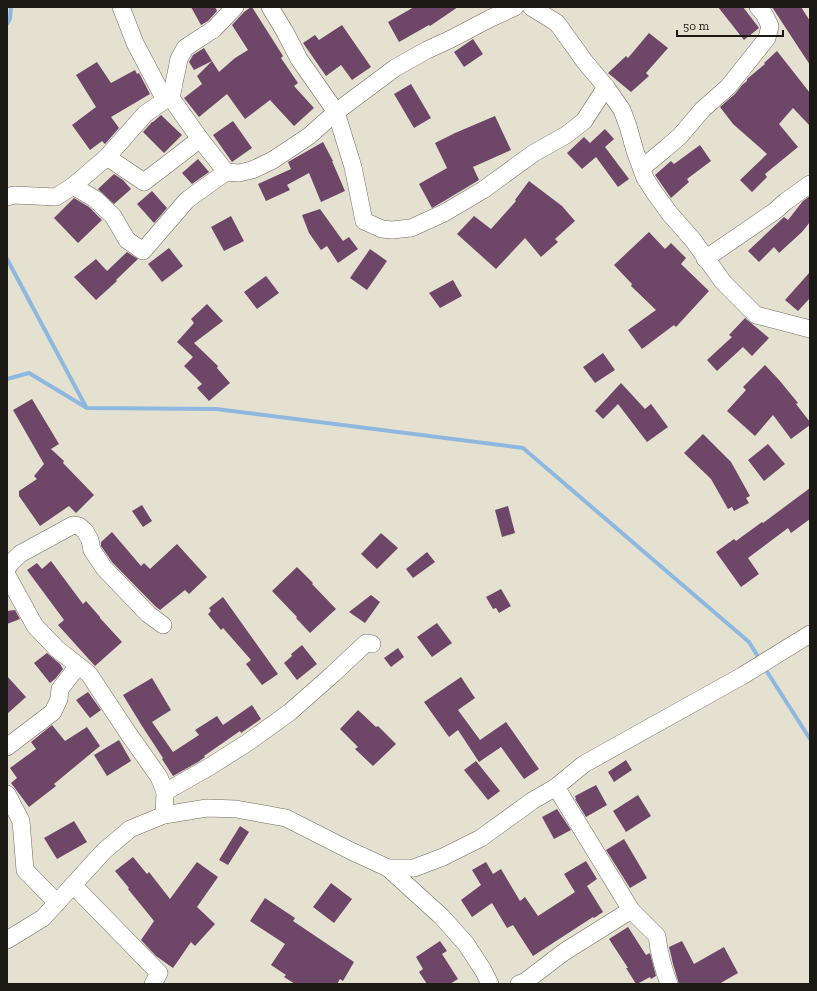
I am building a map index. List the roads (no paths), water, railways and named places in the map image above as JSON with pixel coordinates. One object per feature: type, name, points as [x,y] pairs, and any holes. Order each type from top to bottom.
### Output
[{"type":"street","points":[[121,7],[135,43],[168,99],[226,172]]},
{"type":"street","points":[[7,197],[14,195],[56,197],[73,186],[107,157],[145,114],[168,99],[179,59],[185,48],[214,29],[235,7]]},
{"type":"street","points":[[270,7],[299,59],[336,112],[353,167],[364,221],[382,229],[392,230],[411,228],[444,213],[483,190],[534,153],[566,135],[584,120],[606,87]]},
{"type":"street","points":[[73,186],[95,199],[113,216],[127,240],[143,251],[187,200],[226,172],[239,173],[252,170],[273,160],[309,136],[336,112],[395,68],[427,50],[451,39],[488,12],[515,7]]},
{"type":"street","points":[[531,7],[557,24],[585,62],[606,87],[622,110],[645,178],[654,192],[723,282],[756,315],[809,326]]},
{"type":"street","points":[[642,168],[680,136],[702,110],[728,87],[767,38],[770,26],[764,14],[758,7]]},
{"type":"street","points":[[107,157],[144,182],[200,139]]},
{"type":"street","points":[[705,259],[775,211],[810,184]]},
{"type":"street","points":[[7,569],[20,554],[73,525],[79,526],[85,531],[90,540],[92,550],[104,568],[148,614],[163,625]]},
{"type":"street","points":[[7,575],[35,626],[57,650],[89,674],[128,733],[159,776],[165,792],[164,815]]},
{"type":"street","points":[[388,868],[414,868],[443,857],[481,838],[532,801],[556,787],[584,764],[742,676],[810,634]]},
{"type":"street","points":[[165,792],[247,743],[284,716],[328,679],[366,643],[372,644]]},
{"type":"street","points":[[7,747],[53,712],[59,699],[60,689],[78,666]]},
{"type":"street","points":[[556,787],[631,910],[658,936],[658,949],[669,984]]},
{"type":"street","points":[[7,794],[14,817],[24,870],[57,903]]},
{"type":"street","points":[[7,940],[42,918],[104,851],[130,829],[164,815],[206,808],[236,809],[286,818],[350,851],[388,868],[442,917],[466,944],[483,970],[490,984]]},
{"type":"street","points":[[73,885],[158,973],[153,984]]},
{"type":"street","points":[[519,984],[526,981],[564,952],[631,910]]},
{"type":"waterway","points":[[7,24],[10,19],[11,7]]},
{"type":"waterway","points":[[7,259],[86,407]]},
{"type":"waterway","points":[[7,379],[29,373],[87,408],[216,409],[523,448],[749,642],[760,660]]},
{"type":"waterway","points":[[764,667],[810,739]]}]
